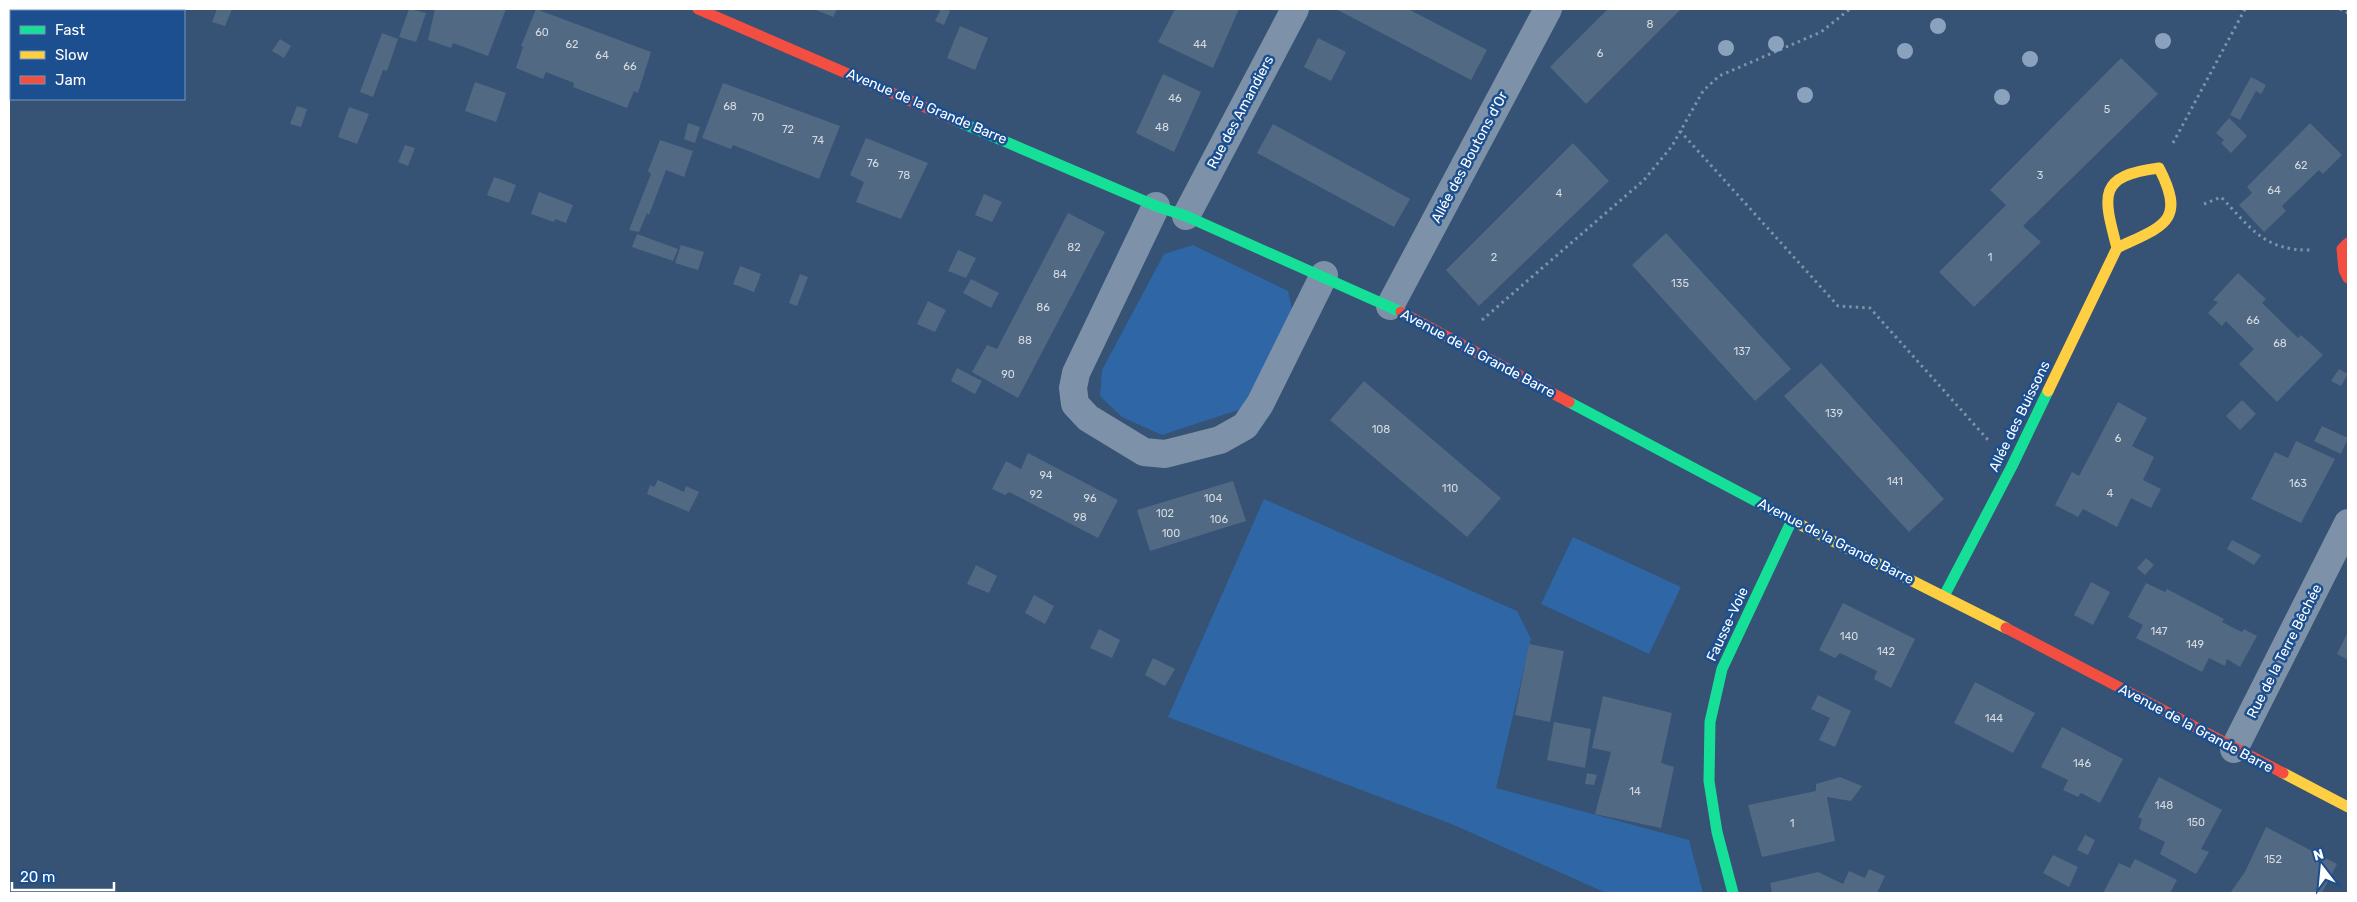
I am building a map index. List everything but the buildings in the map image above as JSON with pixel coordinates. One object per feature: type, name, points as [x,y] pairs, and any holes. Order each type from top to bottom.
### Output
[{"type":"street","name":"Rue des Amandiers","points":[[1186,216],[1295,9]]},
{"type":"street","name":"Allée des Boutons d'Or","points":[[1390,306],[1548,9]]},
{"type":"street","name":"Avenue de la Grande Barre","points":[[706,10],[1156,206],[1186,216],[1390,306],[1792,520],[1944,596],[2348,807]]},
{"type":"street","points":[[2159,168],[2173,198],[2173,212],[2161,226],[2118,248],[2106,203],[2110,186],[2121,176],[2135,170],[2159,168]]},
{"type":"street","points":[[1156,206],[1076,373],[1073,388],[1075,404],[1088,418],[1144,452],[1165,454],[1220,440],[1245,426],[1260,404],[1324,276]]},
{"type":"street","points":[[2345,246],[2344,270],[2348,278]]},
{"type":"street","name":"Allée des Buissons","points":[[1944,596],[2012,466],[2118,248]]},
{"type":"street","name":"Fausse-Voie","points":[[1732,893],[1716,832],[1709,782],[1710,722],[1722,669],[1792,520]]},
{"type":"street","name":"Rue de la Terre Bêchée","points":[[2234,749],[2341,556],[2348,523]]},
{"type":"path","points":[[1457,342],[1644,180],[1672,146],[1703,91],[1719,76],[1821,32],[1850,9]]},
{"type":"path","points":[[2159,168],[2200,96],[2245,9]]},
{"type":"path","points":[[2340,9],[2348,13]]},
{"type":"path","points":[[1680,131],[1838,306],[1870,308],[2012,466]]},
{"type":"path","points":[[2203,204],[2221,197],[2261,239],[2294,250],[2345,246]]},
{"type":"shaded area","points":[[1193,245],[1288,291],[1293,313],[1241,409],[1162,435],[1122,417],[1100,396],[1102,370],[1164,254]]},
{"type":"shaded area","points":[[1264,499],[1517,611],[1531,639],[1496,788],[1689,840],[1703,893],[1606,893],[1454,825],[1168,717]]},
{"type":"shaded area","points":[[1573,537],[1681,587],[1649,654],[1541,604]]},
{"type":"traffic: fast","points":[[957,121],[1156,206],[1186,216],[1401,312]]},
{"type":"traffic: fast","points":[[1944,596],[2012,466],[2048,391]]},
{"type":"traffic: fast","points":[[1569,402],[1801,525]]},
{"type":"traffic: fast","points":[[1733,893],[1717,832],[1709,781],[1710,722],[1722,669],[1792,520]]},
{"type":"traffic: slow","points":[[2048,391],[2117,248],[2109,214],[2108,202],[2110,191],[2115,183],[2124,176],[2159,168],[2171,200],[2170,211],[2166,220],[2147,234],[2117,248]]},
{"type":"traffic: slow","points":[[1801,525],[2006,628]]},
{"type":"traffic: slow","points":[[2283,773],[2348,807]]},
{"type":"traffic: jam","points":[[698,9],[957,121]]},
{"type":"traffic: jam","points":[[2348,243],[2342,249],[2344,270],[2348,278]]},
{"type":"traffic: jam","points":[[1401,312],[1569,402]]},
{"type":"traffic: jam","points":[[2006,628],[2283,773]]}]
